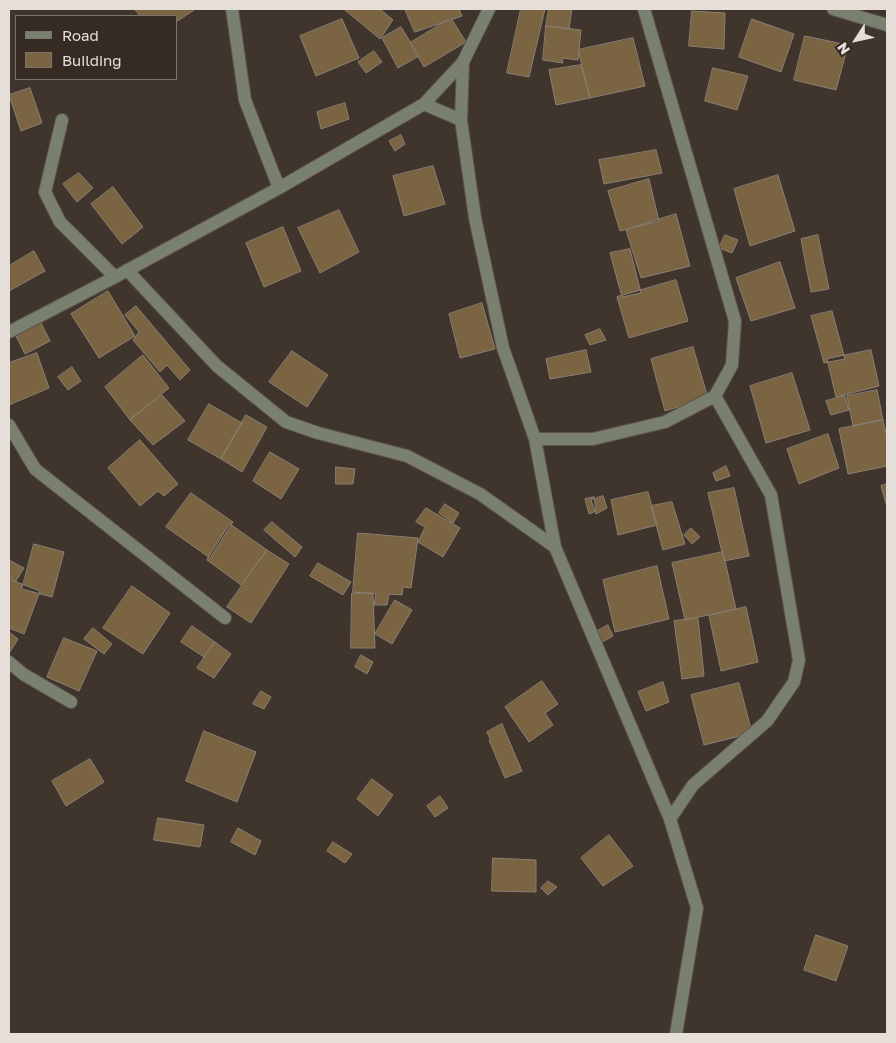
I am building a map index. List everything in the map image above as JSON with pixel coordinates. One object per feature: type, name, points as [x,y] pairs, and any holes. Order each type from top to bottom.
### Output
[{"type":"street","points":[[232,9],[244,100],[279,188]]},
{"type":"street","points":[[9,332],[279,188],[424,104],[463,62],[489,9]]},
{"type":"street","points":[[535,439],[593,439],[665,422],[715,396],[732,365],[735,321],[644,9]]},
{"type":"street","points":[[833,9],[887,25]]},
{"type":"street","points":[[463,62],[461,120],[475,218],[503,348],[535,439],[555,547],[670,819],[696,908],[676,1034]]},
{"type":"street","points":[[424,104],[461,120]]},
{"type":"street","points":[[62,120],[45,192],[60,222],[115,277]]},
{"type":"street","points":[[127,270],[217,366],[286,422],[318,433],[407,456],[480,494],[555,547]]},
{"type":"street","points":[[670,819],[693,785],[767,721],[794,682],[799,660],[771,495],[715,396]]},
{"type":"street","points":[[9,425],[36,469],[225,618]]},
{"type":"street","points":[[9,662],[23,674],[71,702]]},
{"type":"building","points":[[135,9],[194,9],[178,21],[178,15],[139,15]]},
{"type":"building","points":[[346,9],[380,9],[393,20],[380,39]]},
{"type":"building","points":[[405,9],[459,9],[462,16],[415,32]]},
{"type":"building","points":[[521,9],[545,9],[529,77],[507,73]]},
{"type":"building","points":[[549,9],[572,9],[569,29],[546,26]]},
{"type":"building","points":[[692,11],[725,13],[724,49],[689,46]]},
{"type":"building","points":[[451,18],[466,42],[424,67],[410,43]]},
{"type":"building","points":[[342,19],[359,58],[316,76],[300,36]]},
{"type":"building","points":[[752,19],[794,34],[781,72],[739,57]]},
{"type":"building","points":[[546,26],[581,30],[578,60],[562,58],[563,63],[543,60]]},
{"type":"building","points":[[401,27],[419,56],[398,68],[382,38]]},
{"type":"building","points":[[805,36],[848,45],[836,90],[794,80]]},
{"type":"building","points":[[633,38],[645,86],[590,98],[578,50]]},
{"type":"building","points":[[374,51],[382,62],[366,73],[358,62]]},
{"type":"building","points":[[581,65],[590,98],[556,105],[549,70]]},
{"type":"building","points":[[713,68],[748,76],[737,110],[705,101]]},
{"type":"building","points":[[30,88],[42,123],[21,131],[9,95]]},
{"type":"building","points":[[345,103],[349,119],[321,129],[317,112]]},
{"type":"building","points":[[401,135],[405,144],[395,151],[389,141]]},
{"type":"building","points":[[656,150],[662,173],[604,184],[599,160]]},
{"type":"building","points":[[433,166],[445,204],[404,216],[393,176]]},
{"type":"building","points":[[79,173],[93,188],[77,202],[63,184]]},
{"type":"building","points":[[778,175],[795,231],[750,246],[734,189]]},
{"type":"building","points":[[649,179],[659,221],[620,231],[608,191]]},
{"type":"building","points":[[113,187],[143,227],[122,244],[91,204]]},
{"type":"building","points":[[339,210],[359,252],[320,273],[298,228]]},
{"type":"building","points":[[676,214],[690,266],[641,278],[626,230]]},
{"type":"building","points":[[283,227],[301,271],[264,287],[246,243]]},
{"type":"building","points":[[725,235],[738,240],[732,253],[719,248]]},
{"type":"building","points":[[818,235],[829,289],[811,292],[801,239]]},
{"type":"building","points":[[630,249],[641,293],[622,297],[610,253]]},
{"type":"building","points":[[34,251],[45,271],[9,291],[9,266]]},
{"type":"building","points":[[780,262],[795,308],[751,321],[736,278]]},
{"type":"building","points":[[676,280],[688,321],[629,338],[617,297]]},
{"type":"building","points":[[108,291],[135,336],[99,358],[71,314]]},
{"type":"building","points":[[482,303],[495,349],[460,358],[449,314]]},
{"type":"building","points":[[136,306],[190,370],[180,380],[167,365],[160,372],[133,340],[139,332],[125,315]]},
{"type":"building","points":[[832,311],[845,359],[824,363],[811,316]]},
{"type":"building","points":[[41,323],[50,341],[25,354],[16,336]]},
{"type":"building","points":[[600,329],[606,340],[590,345],[585,335]]},
{"type":"building","points":[[693,347],[708,398],[665,411],[651,359]]},
{"type":"building","points":[[586,350],[591,372],[550,379],[546,359]]},
{"type":"building","points":[[871,350],[879,386],[836,397],[827,359]]},
{"type":"building","points":[[292,351],[328,375],[307,407],[269,382]]},
{"type":"building","points":[[37,353],[49,388],[9,405],[9,363]]},
{"type":"building","points":[[143,355],[169,388],[130,420],[105,387]]},
{"type":"building","points":[[72,367],[81,381],[68,390],[58,377]]},
{"type":"building","points":[[792,373],[810,430],[766,443],[750,386]]},
{"type":"building","points":[[877,390],[883,420],[853,426],[847,396]]},
{"type":"building","points":[[162,395],[185,421],[153,445],[130,420]]},
{"type":"building","points":[[845,396],[849,410],[831,415],[826,401]]},
{"type":"building","points":[[209,404],[242,423],[221,459],[188,440]]},
{"type":"building","points":[[246,415],[267,427],[242,472],[221,459]]},
{"type":"building","points":[[883,420],[887,438],[887,466],[848,474],[839,429]]},
{"type":"building","points":[[828,434],[839,468],[799,484],[787,449]]},
{"type":"building","points":[[140,440],[178,484],[164,496],[158,491],[140,506],[108,468]]},
{"type":"building","points":[[270,452],[299,469],[281,499],[253,481]]},
{"type":"building","points":[[726,466],[730,476],[716,481],[713,473]]},
{"type":"building","points":[[336,467],[355,469],[353,484],[336,484]]},
{"type":"building","points":[[887,484],[887,507],[881,486]]},
{"type":"building","points":[[734,488],[749,556],[724,561],[708,493]]},
{"type":"building","points":[[648,492],[657,525],[618,535],[611,500]]},
{"type":"building","points":[[191,493],[233,522],[210,558],[166,527]]},
{"type":"building","points":[[603,496],[607,508],[596,514],[591,500]]},
{"type":"building","points":[[594,497],[596,511],[589,514],[585,499]]},
{"type":"building","points":[[672,502],[685,544],[663,550],[651,506]]},
{"type":"building","points":[[445,504],[459,513],[453,523],[439,513]]},
{"type":"building","points":[[426,508],[460,528],[443,557],[418,542],[425,527],[416,522]]},
{"type":"building","points":[[272,522],[302,547],[295,557],[264,530]]},
{"type":"building","points":[[230,524],[267,550],[241,585],[207,560]]},
{"type":"building","points":[[691,528],[700,537],[692,544],[684,535]]},
{"type":"building","points":[[358,533],[418,538],[411,588],[403,587],[402,595],[389,594],[387,605],[374,605],[376,594],[353,592]]},
{"type":"building","points":[[34,544],[64,552],[52,597],[22,589]]},
{"type":"building","points":[[267,550],[289,564],[251,623],[227,607]]},
{"type":"building","points":[[723,552],[736,609],[685,620],[672,563]]},
{"type":"building","points":[[9,560],[24,568],[16,581],[9,577]]},
{"type":"building","points":[[318,563],[351,582],[343,595],[310,576]]},
{"type":"building","points":[[657,566],[669,619],[615,632],[603,580]]},
{"type":"building","points":[[9,579],[40,591],[24,634],[9,628]]},
{"type":"building","points":[[132,586],[170,613],[143,654],[103,628]]},
{"type":"building","points":[[352,593],[373,593],[375,648],[351,648]]},
{"type":"building","points":[[395,600],[412,610],[392,644],[375,634]]},
{"type":"building","points":[[746,607],[758,662],[721,671],[709,616]]},
{"type":"building","points":[[698,618],[704,676],[682,679],[674,621]]},
{"type":"building","points":[[608,625],[613,636],[597,645],[592,634]]},
{"type":"building","points":[[192,626],[215,642],[204,657],[181,642]]},
{"type":"building","points":[[93,628],[112,644],[104,654],[84,639]]},
{"type":"building","points":[[9,632],[18,639],[10,652],[9,651]]},
{"type":"building","points":[[64,638],[97,651],[79,691],[47,677]]},
{"type":"building","points":[[215,642],[231,654],[214,678],[197,668]]},
{"type":"building","points":[[361,655],[373,662],[367,674],[355,667]]},
{"type":"building","points":[[542,681],[558,704],[545,713],[553,725],[529,742],[505,707]]},
{"type":"building","points":[[663,682],[669,702],[646,711],[638,692]]},
{"type":"building","points":[[739,683],[752,733],[704,745],[691,695]]},
{"type":"building","points":[[261,691],[271,697],[264,709],[253,704]]},
{"type":"building","points":[[502,724],[522,771],[505,778],[487,732]]},
{"type":"building","points":[[204,731],[256,752],[237,802],[186,781]]},
{"type":"building","points":[[90,759],[104,782],[66,806],[52,781]]},
{"type":"building","points":[[372,779],[393,795],[378,816],[357,799]]},
{"type":"building","points":[[440,796],[448,808],[435,817],[427,806]]},
{"type":"building","points":[[158,818],[204,825],[200,847],[154,840]]},
{"type":"building","points":[[238,828],[261,841],[255,855],[231,842]]},
{"type":"building","points":[[609,835],[633,866],[603,886],[581,858]]},
{"type":"building","points":[[333,842],[352,854],[345,863],[327,851]]},
{"type":"building","points":[[493,858],[536,860],[536,892],[492,891]]},
{"type":"building","points":[[548,881],[557,887],[548,895],[541,888]]},
{"type":"building","points":[[816,935],[848,946],[836,981],[804,970]]}]
